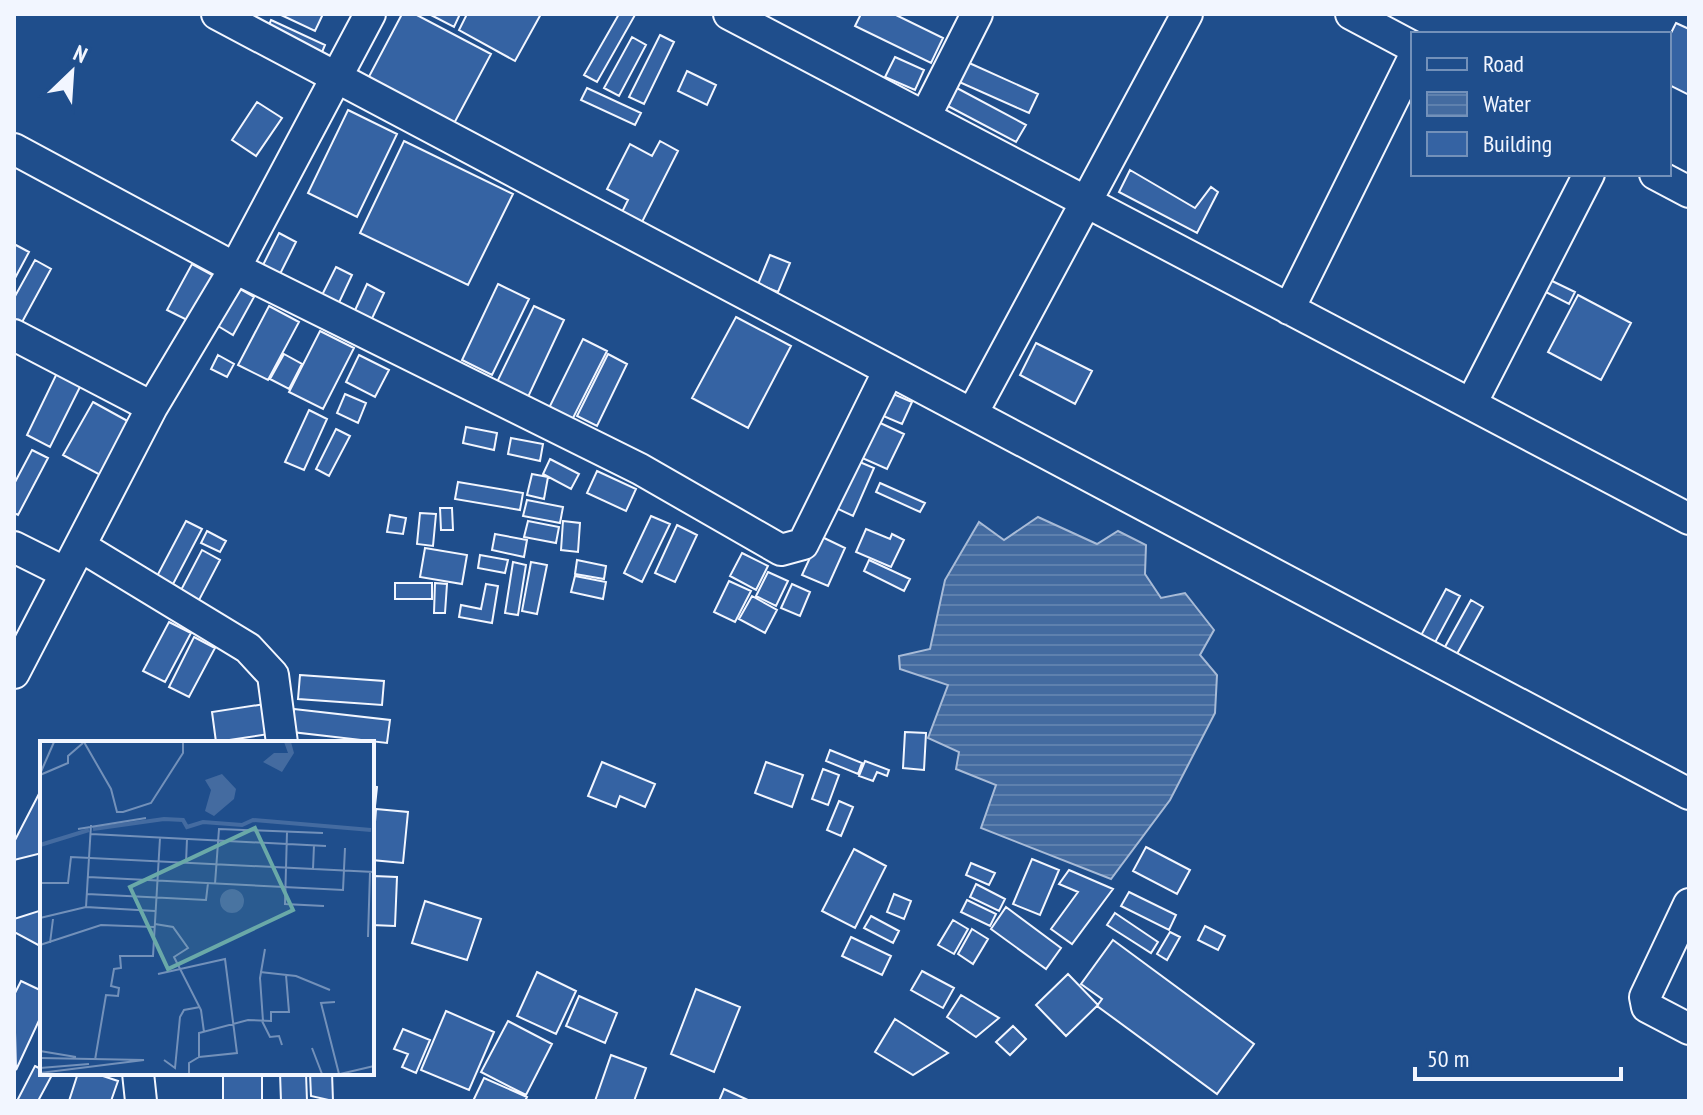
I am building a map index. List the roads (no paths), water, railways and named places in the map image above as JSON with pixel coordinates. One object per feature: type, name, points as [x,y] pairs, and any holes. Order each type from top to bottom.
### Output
[{"type":"street","points":[[217,14],[1689,794]]},
{"type":"street","points":[[14,673],[152,407],[235,268],[370,14]]},
{"type":"street","points":[[925,117],[977,14]]},
{"type":"street","points":[[972,414],[1187,14]]},
{"type":"street","points":[[1351,14],[1411,46]]},
{"type":"street","points":[[747,18],[925,117],[1689,519]]},
{"type":"street","points":[[1289,309],[1411,63]]},
{"type":"street","points":[[14,149],[235,268],[640,469],[781,550],[803,544],[889,370]]},
{"type":"street","points":[[1471,404],[1588,176]]},
{"type":"street","points":[[1659,176],[1689,192]]},
{"type":"street","points":[[14,335],[152,407]]},
{"type":"street","points":[[80,546],[248,648],[273,675],[282,741]]},
{"type":"street","points":[[14,547],[66,573]]},
{"type":"street","points":[[1689,904],[1645,997],[1647,1007],[1689,1029]]},
{"type":"street","points":[[138,1075],[141,1101]]},
{"type":"water","points":[[1038,517],[1097,544],[1118,531],[1146,545],[1145,574],[1161,598],[1185,593],[1214,630],[1200,655],[1217,675],[1215,713],[1170,800],[1111,879],[981,828],[996,785],[956,769],[959,752],[928,738],[948,685],[900,669],[899,656],[930,649],[945,580],[979,522],[1004,540]]}]
